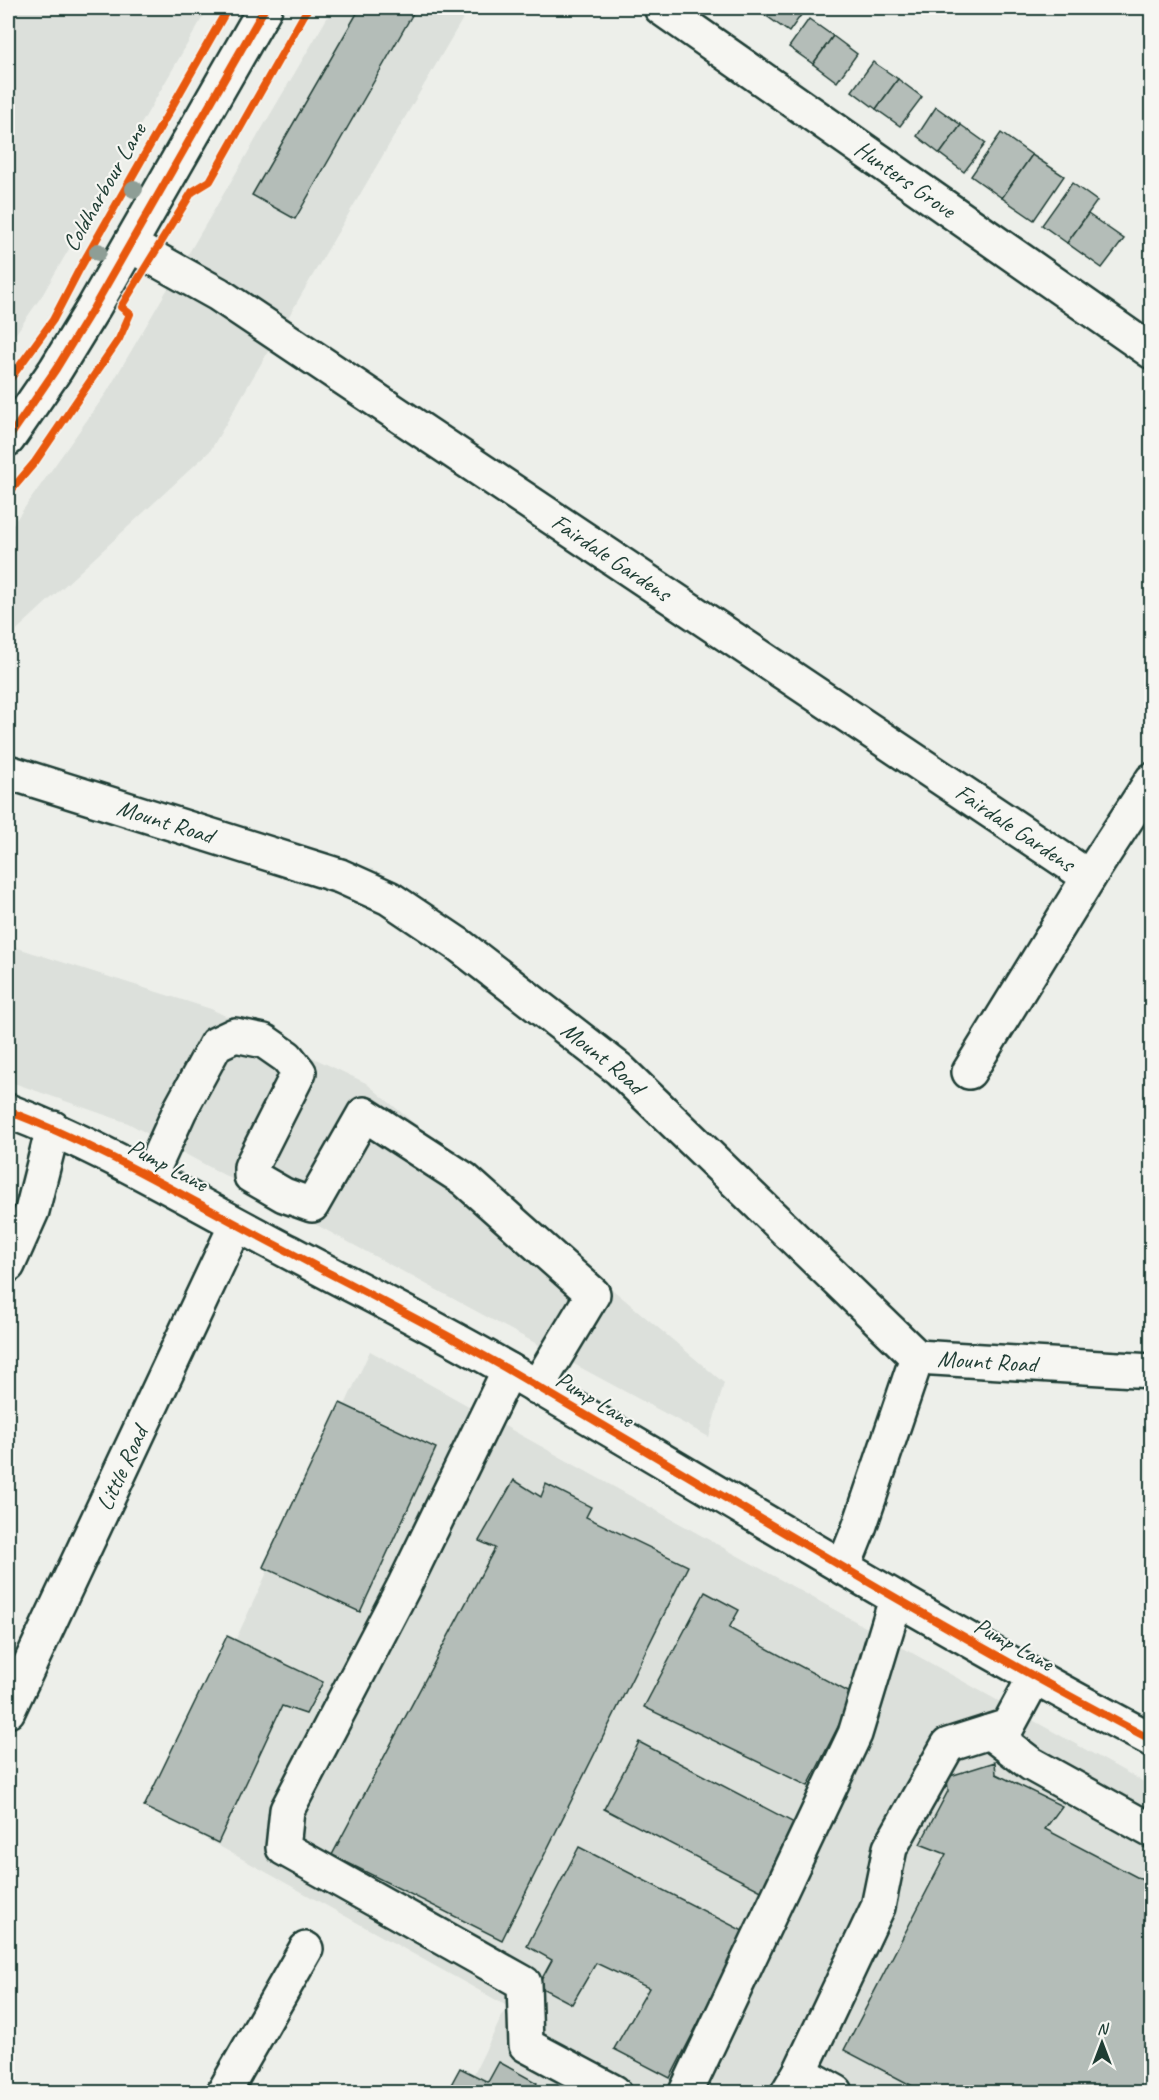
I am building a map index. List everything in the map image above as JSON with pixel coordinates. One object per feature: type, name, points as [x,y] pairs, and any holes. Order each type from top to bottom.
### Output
[{"type":"street","name":"Coldharbour Lane","points":[[8,439],[56,369],[266,8]]},
{"type":"street","name":"Hunters Grove","points":[[661,8],[1152,352]]},
{"type":"street","name":"Fairdale Gardens","points":[[130,244],[219,294],[1089,877]]},
{"type":"street","name":"Mount Road","points":[[8,772],[340,876],[389,898],[459,945],[619,1069],[917,1357],[1152,1371]]},
{"type":"street","name":"Fairdale Gardens","points":[[969,1072],[1089,877],[1152,780]]},
{"type":"street","points":[[150,1176],[180,1110],[216,1044],[236,1035],[264,1041],[287,1057],[299,1072],[251,1167],[251,1176],[284,1195],[312,1205],[364,1114],[464,1179],[593,1294],[523,1379],[404,1586],[288,1810],[283,1848],[524,1983],[526,2045],[614,2092]]},
{"type":"street","name":"Pump Lane","points":[[8,1112],[53,1128],[150,1176],[236,1225],[423,1322],[896,1599],[1034,1678],[1152,1740]]},
{"type":"street","points":[[8,1265],[32,1211],[53,1128]]},
{"type":"street","name":"Little Road","points":[[8,1711],[236,1225]]},
{"type":"street","points":[[843,1568],[859,1528],[917,1357]]},
{"type":"street","points":[[686,2092],[855,1734],[896,1599]]},
{"type":"street","points":[[836,2092],[794,2082],[878,1907],[890,1848],[948,1746],[1008,1726],[1034,1678]]},
{"type":"street","points":[[989,1732],[1031,1764],[1152,1831]]},
{"type":"street","points":[[224,2092],[306,1949]]},
{"type":"shaded area","points":[[8,8],[208,8],[43,294],[8,345]]},
{"type":"shaded area","points":[[333,8],[469,8],[210,451],[8,638],[8,531],[107,392]]},
{"type":"shaded area","points":[[8,945],[211,1009],[366,1083],[724,1383],[709,1437],[128,1123],[8,1081]]},
{"type":"shaded area","points":[[370,1351],[1151,1786],[1151,2092],[465,2092],[507,2006],[156,1811]]},
{"type":"building","points":[[360,8],[416,8],[295,219],[252,195]]},
{"type":"building","points":[[764,8],[806,8],[789,32],[761,12]]},
{"type":"building","points":[[809,19],[833,36],[813,64],[789,47]]},
{"type":"building","points":[[833,36],[857,54],[837,82],[813,64]]},
{"type":"building","points":[[873,62],[898,79],[876,109],[852,91]]},
{"type":"building","points":[[898,79],[922,97],[900,126],[876,109]]},
{"type":"building","points":[[936,107],[961,125],[940,154],[917,136]]},
{"type":"building","points":[[961,125],[986,143],[964,172],[940,154]]},
{"type":"building","points":[[1001,133],[1032,155],[1002,198],[971,176]]},
{"type":"building","points":[[1032,155],[1064,176],[1034,220],[1002,198]]},
{"type":"building","points":[[1072,183],[1097,201],[1067,243],[1042,225]]},
{"type":"building","points":[[1088,214],[1124,239],[1102,268],[1067,243]]},
{"type":"building","points":[[340,1403],[436,1448],[360,1612],[263,1567]]},
{"type":"building","points":[[514,1480],[541,1497],[546,1484],[591,1507],[586,1517],[688,1566],[502,1940],[332,1855],[495,1548],[479,1541]]},
{"type":"building","points":[[705,1592],[739,1610],[729,1628],[854,1695],[808,1786],[644,1707]]},
{"type":"building","points":[[227,1636],[323,1682],[306,1714],[282,1706],[218,1843],[144,1807]]},
{"type":"building","points":[[639,1742],[800,1826],[765,1893],[604,1809]]},
{"type":"building","points":[[995,1762],[996,1774],[1062,1806],[1045,1829],[1152,1885],[1152,2085],[1148,2092],[924,2092],[844,2050],[946,1854],[920,1844],[948,1791],[947,1777]]},
{"type":"building","points":[[579,1847],[745,1932],[670,2078],[614,2049],[649,1988],[596,1963],[572,2004],[538,1986],[552,1960],[527,1946]]},
{"type":"building","points":[[499,2062],[537,2083],[532,2092],[447,2092],[460,2068],[488,2082]]},
{"type":"cycle path","points":[[8,382],[53,320],[228,8]]},
{"type":"cycle path","points":[[8,439],[56,369],[94,307],[265,8]]},
{"type":"cycle path","points":[[8,494],[35,462],[119,339],[130,314],[121,307],[192,192],[210,181],[308,8]]},
{"type":"cycle path","points":[[8,1111],[115,1159],[455,1339],[829,1559],[989,1651],[1152,1740]]}]
